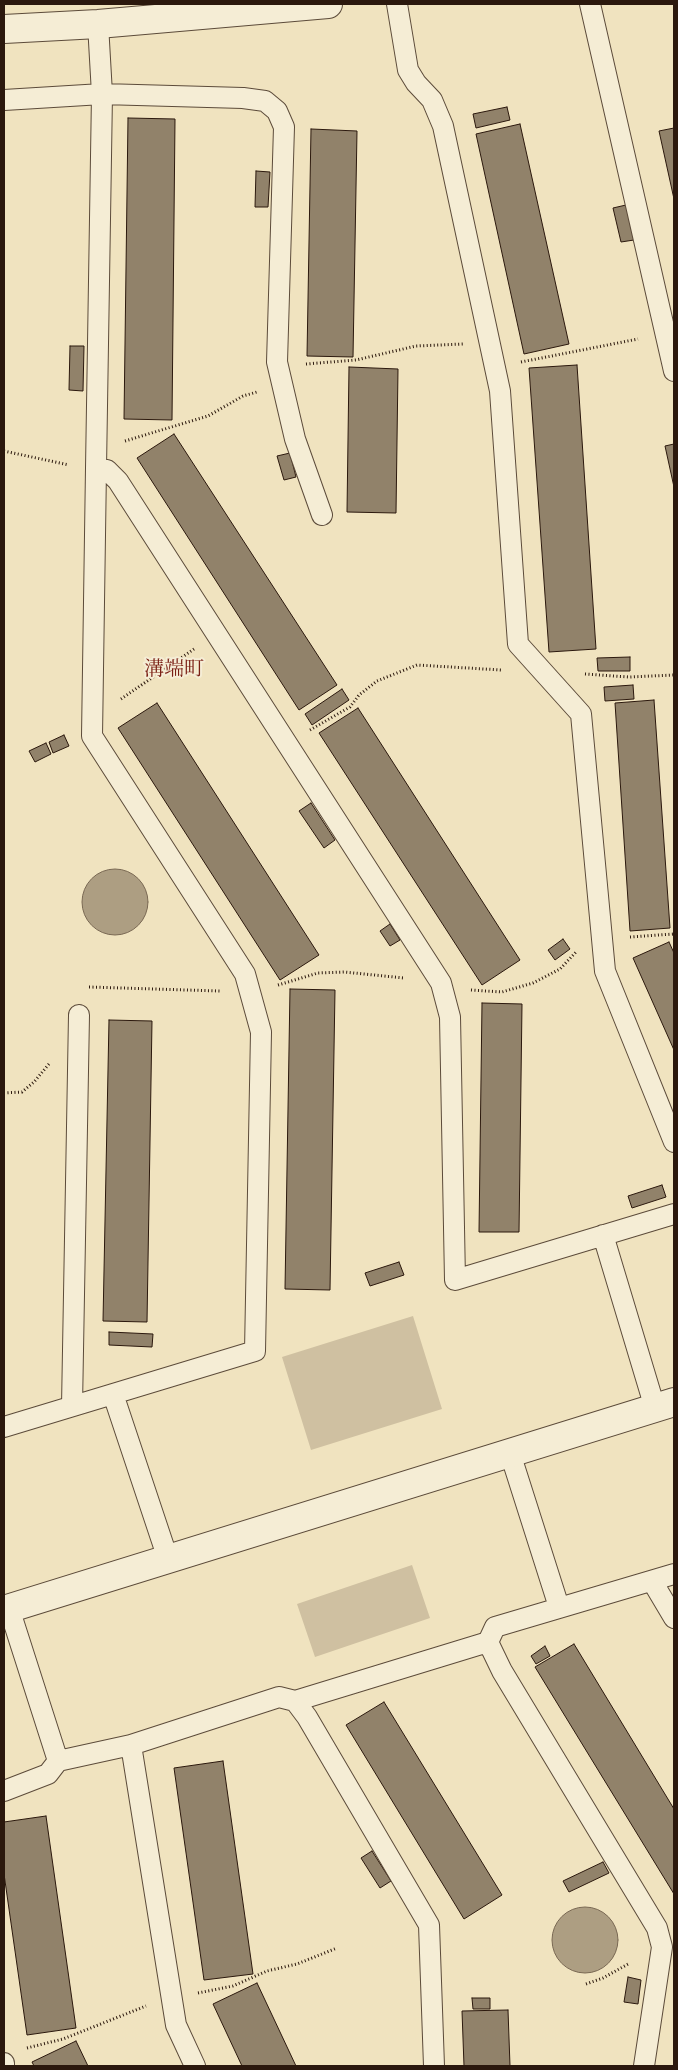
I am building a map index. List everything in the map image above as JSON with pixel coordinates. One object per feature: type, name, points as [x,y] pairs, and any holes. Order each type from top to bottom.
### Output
[{"type":"street","points":[[4,29],[98,24],[328,4]]},
{"type":"street","points":[[6,1609],[665,1405]]},
{"type":"lane","points":[[397,4],[408,70],[416,83],[432,100],[443,126],[500,391],[516,635],[523,652],[581,714],[605,971],[674,1142]]},
{"type":"lane","points":[[590,4],[674,371]]},
{"type":"lane","points":[[4,1427],[255,1351],[261,1032],[252,994],[245,974],[92,736],[102,94],[98,24]]},
{"type":"lane","points":[[4,100],[102,94],[243,98],[265,101],[276,111],[284,127],[277,362],[295,439],[322,515]]},
{"type":"lane","points":[[96,459],[118,481],[289,743],[439,980],[450,1017],[455,1280],[674,1214]]},
{"type":"lane","points":[[72,1406],[79,1022]]},
{"type":"lane","points":[[604,1235],[665,1405]]},
{"type":"lane","points":[[112,1394],[168,1559]]},
{"type":"lane","points":[[510,1453],[560,1607]]},
{"type":"lane","points":[[4,1792],[48,1774],[58,1761],[131,1745],[279,1697],[295,1701],[488,1642],[495,1627],[674,1574]]},
{"type":"lane","points":[[652,1581],[674,1618]]},
{"type":"lane","points":[[6,1609],[58,1761]]},
{"type":"lane","points":[[488,1642],[502,1671],[657,1928],[662,1947],[644,2066]]},
{"type":"lane","points":[[295,1701],[307,1717],[429,1925],[434,2066]]},
{"type":"lane","points":[[131,1745],[176,2026],[195,2066]]},
{"type":"path","points":[[495,368],[665,333]]},
{"type":"path","points":[[277,362],[339,363],[416,346],[467,344],[491,347]]},
{"type":"path","points":[[4,451],[49,461],[96,459],[208,416],[243,396],[281,385]]},
{"type":"path","points":[[92,713],[121,700],[217,633]]},
{"type":"path","points":[[289,743],[350,707],[359,695],[377,681],[417,665],[630,677],[674,675]]},
{"type":"path","points":[[88,987],[213,990],[252,994],[318,973],[344,972],[439,980],[476,992],[502,992],[533,983],[560,969],[586,943],[602,938],[674,934]]},
{"type":"path","points":[[4,1093],[22,1092],[34,1082],[79,1022]]},
{"type":"shaded area","points":[[115,869],[128,871],[143,884],[146,889],[148,902],[146,915],[133,930],[128,933],[115,935],[102,933],[87,920],[84,915],[82,902],[84,889],[97,874],[102,871]]},
{"type":"shaded area","points":[[413,1316],[442,1409],[311,1450],[282,1357]]},
{"type":"shaded area","points":[[412,1565],[430,1618],[315,1657],[297,1604]]},
{"type":"shaded area","points":[[585,1907],[598,1910],[608,1917],[615,1927],[618,1940],[615,1953],[608,1963],[598,1970],[585,1973],[572,1970],[562,1963],[555,1953],[552,1940],[555,1927],[562,1917],[572,1910]]},
{"type":"building","points":[[507,107],[510,120],[476,128],[473,114]]},
{"type":"building","points":[[128,118],[175,119],[172,420],[124,419]]},
{"type":"building","points":[[520,124],[569,344],[524,354],[476,134]]},
{"type":"building","points":[[674,128],[674,199],[659,131]]},
{"type":"building","points":[[311,129],[357,131],[353,357],[307,356]]},
{"type":"building","points":[[256,171],[270,172],[268,207],[255,207]]},
{"type":"building","points":[[626,205],[634,240],[621,242],[613,208]]},
{"type":"building","points":[[70,346],[84,346],[83,391],[69,390]]},
{"type":"building","points":[[577,365],[596,649],[549,652],[529,368]]},
{"type":"building","points":[[349,367],[398,369],[396,513],[347,512]]},
{"type":"building","points":[[174,434],[337,685],[299,710],[137,458]]},
{"type":"building","points":[[674,444],[674,487],[665,446]]},
{"type":"building","points":[[290,453],[296,477],[284,480],[277,456]]},
{"type":"building","points":[[630,657],[630,671],[598,671],[597,658]]},
{"type":"building","points":[[633,685],[634,699],[605,701],[604,687]]},
{"type":"building","points":[[342,689],[349,700],[312,725],[305,714]]},
{"type":"building","points":[[654,700],[670,928],[630,931],[615,703]]},
{"type":"building","points":[[157,703],[319,955],[280,980],[118,728]]},
{"type":"building","points":[[358,708],[520,960],[482,985],[319,733]]},
{"type":"building","points":[[64,735],[69,746],[53,753],[49,742]]},
{"type":"building","points":[[46,743],[51,754],[35,762],[29,751]]},
{"type":"building","points":[[311,803],[335,840],[324,848],[299,811]]},
{"type":"building","points":[[390,924],[400,940],[390,946],[380,931]]},
{"type":"building","points":[[563,939],[570,949],[555,960],[548,950]]},
{"type":"building","points":[[669,942],[674,953],[674,1050],[633,958]]},
{"type":"building","points":[[290,989],[335,990],[330,1290],[285,1289]]},
{"type":"building","points":[[482,1003],[522,1004],[519,1232],[479,1232]]},
{"type":"building","points":[[109,1020],[152,1021],[147,1322],[103,1321]]},
{"type":"building","points":[[662,1185],[666,1197],[632,1208],[628,1196]]},
{"type":"building","points":[[399,1262],[404,1275],[370,1286],[365,1273]]},
{"type":"building","points":[[109,1332],[153,1334],[152,1347],[109,1345]]},
{"type":"building","points":[[574,1644],[674,1809],[674,1894],[535,1667]]},
{"type":"building","points":[[545,1646],[550,1656],[536,1664],[531,1656]]},
{"type":"building","points":[[384,1702],[502,1895],[464,1919],[346,1725]]},
{"type":"building","points":[[223,1761],[253,1974],[204,1980],[174,1768]]},
{"type":"building","points":[[46,1816],[76,2028],[27,2035],[4,1874],[4,1822]]},
{"type":"building","points":[[372,1851],[391,1881],[380,1888],[361,1858]]},
{"type":"building","points":[[603,1862],[609,1873],[569,1892],[563,1881]]},
{"type":"building","points":[[628,1977],[641,1980],[638,2004],[624,2002]]},
{"type":"building","points":[[257,1983],[296,2066],[242,2066],[213,2004]]},
{"type":"building","points":[[472,1998],[490,1998],[490,2009],[473,2009]]},
{"type":"building","points":[[508,2010],[510,2066],[464,2066],[462,2011]]},
{"type":"building","points":[[76,2041],[88,2066],[34,2066],[32,2062]]},
{"type":"district","name":"溝端町","points":[[174,671]]}]
